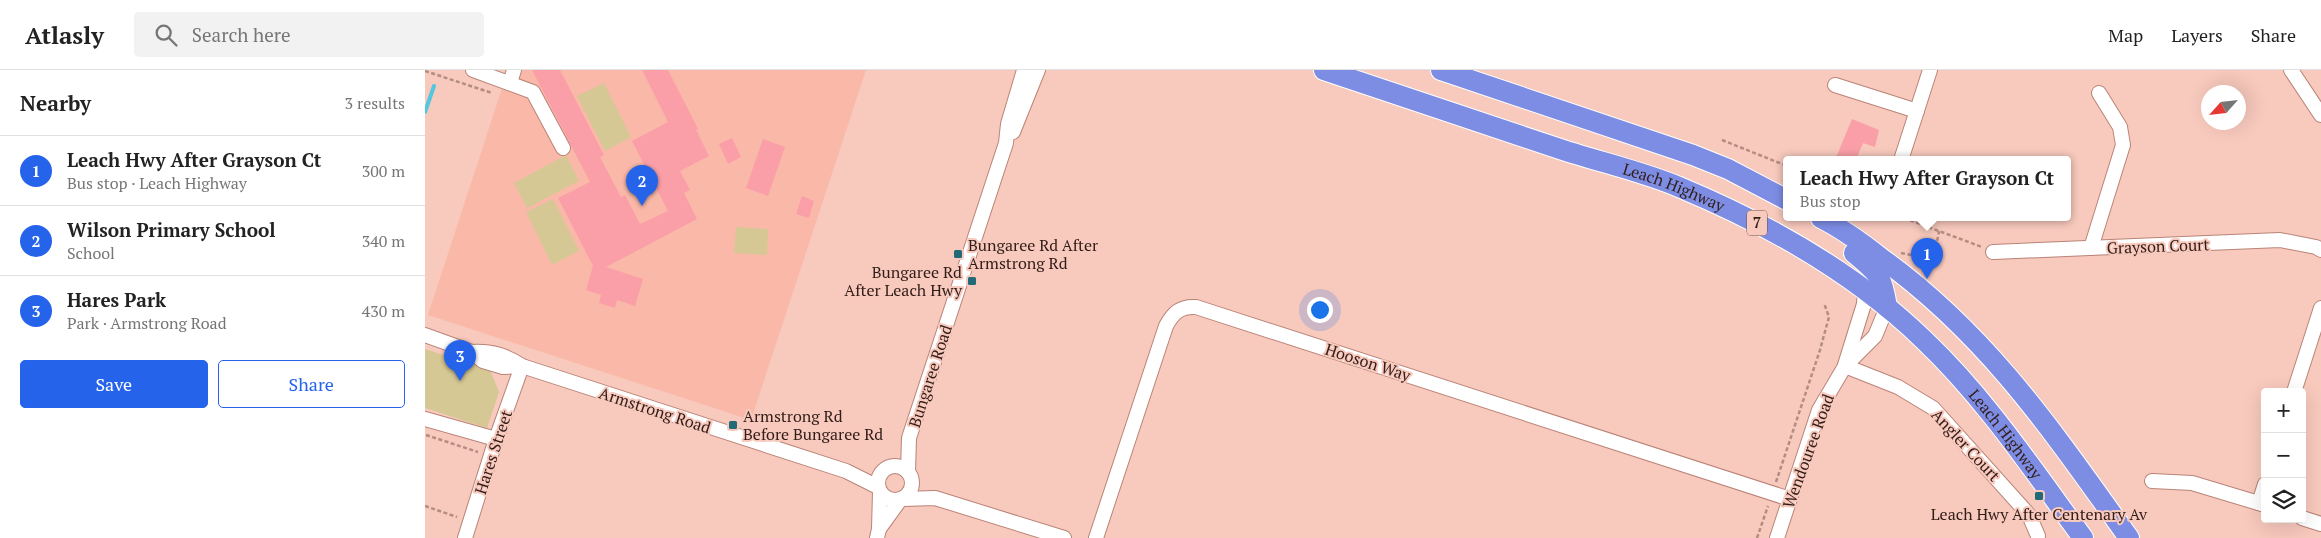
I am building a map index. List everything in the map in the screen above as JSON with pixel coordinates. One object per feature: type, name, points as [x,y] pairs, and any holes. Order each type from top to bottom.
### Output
[{"type":"highway","name":"Leach Highway","points":[[1324,70],[1677,186],[1743,216],[1831,265],[1887,307],[1923,338],[1957,372],[2000,426],[2083,538]]},
{"type":"highway","name":"7","points":[[1441,70],[1728,168],[1783,198]]},
{"type":"highway","points":[[1814,221],[1879,274],[1884,286],[1887,307]]},
{"type":"highway","points":[[1827,221],[1839,227],[1919,285],[1983,346],[2038,413],[2129,538]]},
{"type":"street","name":"Bungaree Road","points":[[887,467],[909,438],[1006,143],[1008,124],[1024,70]]},
{"type":"street","name":"Bungaree Road","points":[[1006,143],[1016,128],[1038,70]]},
{"type":"street","points":[[1902,156],[1930,70]]},
{"type":"street","points":[[2291,70],[2321,114]]},
{"type":"street","points":[[479,72],[508,77],[533,92],[563,148]]},
{"type":"street","points":[[1835,85],[1917,112]]},
{"type":"street","points":[[2091,248],[2123,145],[2120,127],[2099,93]]},
{"type":"street","name":"Grayson Court","points":[[1993,252],[2281,240],[2316,247],[2321,250]]},
{"type":"street","name":"Wendouree Road","points":[[1777,538],[1819,410],[1845,366],[1864,304],[1865,290]]},
{"type":"street","name":"Hooson Way","points":[[1096,538],[1166,326],[1175,313],[1187,306],[1196,307],[1790,499]]},
{"type":"street","name":"Wendouree Road","points":[[1845,366],[1875,336],[1887,307]]},
{"type":"street","points":[[2295,388],[2321,308]]},
{"type":"street","name":"Armstrong Road","points":[[425,335],[472,352],[488,351],[505,355],[522,366],[846,471],[879,490]]},
{"type":"street","name":"Hares Street","points":[[465,538],[496,439],[522,366]]},
{"type":"street","name":"Angler Court","points":[[1845,366],[1898,387],[1933,408],[2029,515],[2038,536]]},
{"type":"street","points":[[425,419],[496,439]]},
{"type":"street","name":"Bungaree Road","points":[[909,438],[910,475]]},
{"type":"street","points":[[878,534],[879,476],[887,467],[900,466],[935,498]]},
{"type":"street","name":"Armstrong Road","points":[[846,471],[887,467]]},
{"type":"street","points":[[878,534],[902,499],[911,490],[910,475]]},
{"type":"street","points":[[2152,481],[2192,483],[2261,504]]},
{"type":"street","points":[[879,490],[889,500],[935,498],[1064,538]]},
{"type":"street","points":[[2306,519],[2321,524]]},
{"type":"path","points":[[425,71],[492,93],[508,77]]},
{"type":"path","points":[[1722,140],[1783,164]]},
{"type":"path","points":[[1912,221],[1993,252]]},
{"type":"path","points":[[1905,260],[1898,254],[1934,259],[1939,231]]},
{"type":"path","points":[[1757,538],[1820,350],[1829,317],[1825,303]]},
{"type":"path","points":[[425,434],[478,452]]},
{"type":"path","points":[[425,506],[458,517]]},
{"type":"shaded area","points":[[508,70],[866,70],[751,420],[428,315]]},
{"type":"shaded area","points":[[604,83],[631,137],[605,151],[577,96]]},
{"type":"shaded area","points":[[566,155],[579,181],[527,208],[514,183]]},
{"type":"shaded area","points":[[553,199],[579,251],[552,265],[526,212]]},
{"type":"shaded area","points":[[736,227],[768,229],[767,255],[734,253]]},
{"type":"shaded area","points":[[425,349],[490,370],[499,392],[487,428],[425,408]]},
{"type":"building","points":[[532,70],[560,70],[604,155],[600,157],[621,197],[625,195],[640,224],[668,211],[632,141],[668,122],[642,70],[668,70],[698,129],[696,130],[709,156],[680,171],[690,190],[684,193],[697,219],[606,267],[643,279],[635,306],[617,300],[615,308],[599,303],[601,295],[586,290],[593,266],[558,198],[590,182]]},
{"type":"building","points":[[1852,119],[1879,130],[1875,147],[1863,143],[1858,156],[1837,156]]},
{"type":"building","points":[[732,138],[741,157],[728,164],[719,144]]},
{"type":"building","points":[[763,139],[785,147],[768,196],[746,188]]},
{"type":"building","points":[[802,196],[814,201],[809,218],[796,214]]},
{"type":"waterway","points":[[425,112],[434,86]]},
{"type":"place","name":"Wilson Primary School","points":[[642,206]]},
{"type":"place","name":"Bungaree Rd After Armstrong Rd","points":[[958,254]]},
{"type":"place","name":"Leach Hwy After Grayson Ct","points":[[1927,279]]},
{"type":"place","name":"Bungaree Rd After Leach Hwy","points":[[972,281]]},
{"type":"place","name":"Hares Park","points":[[460,381]]},
{"type":"place","name":"Armstrong Rd Before Bungaree Rd","points":[[733,425]]},
{"type":"place","name":"Leach Hwy After Centenary Av","points":[[2039,496]]}]
